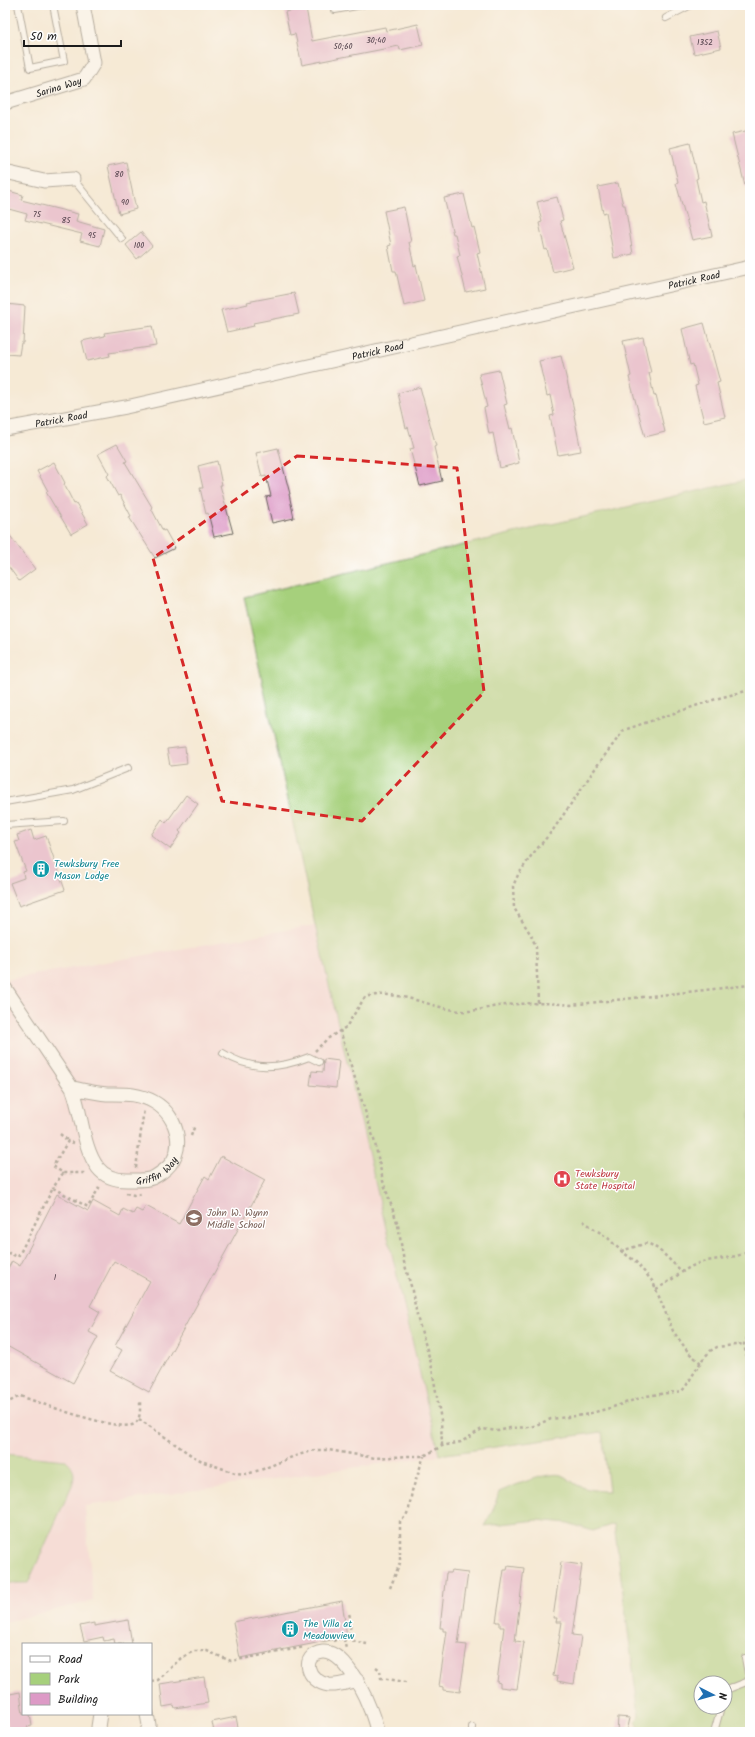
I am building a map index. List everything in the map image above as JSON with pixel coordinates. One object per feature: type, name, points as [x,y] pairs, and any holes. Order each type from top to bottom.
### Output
[{"type":"street","name":"Sarina Way","points":[[5,103],[84,79],[94,63],[83,5]]},
{"type":"street","points":[[5,172],[44,182],[73,179]]},
{"type":"street","name":"Patrick Road","points":[[5,429],[126,408],[750,267]]},
{"type":"street","name":"Griffin Way","points":[[5,988],[72,1088],[76,1098],[89,1150],[98,1168],[110,1178],[121,1180],[152,1178],[167,1168],[176,1155],[178,1134],[169,1114],[154,1102],[130,1093],[106,1094],[72,1088]]},
{"type":"street","points":[[357,1680],[376,1721],[377,1732]]},
{"type":"street","points":[[100,1715],[98,1727],[100,1732]]},
{"type":"street","points":[[147,1715],[149,1725],[147,1732]]},
{"type":"lane","points":[[18,5],[30,68],[64,61],[53,5]]},
{"type":"lane","points":[[334,5],[335,10],[362,5]]},
{"type":"lane","points":[[666,18],[691,5]]},
{"type":"lane","points":[[73,179],[122,238]]},
{"type":"lane","points":[[5,802],[73,790],[128,768]]},
{"type":"lane","points":[[5,825],[64,821]]},
{"type":"lane","points":[[223,1053],[235,1061],[259,1067],[293,1063],[309,1057],[319,1062]]},
{"type":"lane","points":[[733,1688],[749,1682],[745,1658]]},
{"type":"lane","points":[[714,1732],[719,1715]]},
{"type":"path","points":[[538,1003],[536,947],[531,935],[514,908],[513,886],[518,875],[531,856],[553,830],[599,763],[624,730],[718,698],[750,690]]},
{"type":"path","points":[[309,1057],[327,1039],[346,1027],[365,998],[373,995],[417,1001],[461,1011],[479,1011],[495,1007],[538,1003],[571,1005],[750,985]]},
{"type":"path","points":[[340,1030],[375,1143],[383,1181],[398,1225],[404,1262],[418,1320],[431,1363],[441,1420],[442,1446]]},
{"type":"path","points":[[134,1196],[146,1099]]},
{"type":"path","points":[[60,1134],[68,1140]]},
{"type":"path","points":[[5,1260],[9,1252],[18,1257],[63,1173]]},
{"type":"path","points":[[54,1188],[88,1207],[100,1186]]},
{"type":"path","points":[[583,1221],[608,1238],[621,1251],[635,1261],[653,1282],[673,1331],[689,1353],[701,1363]]},
{"type":"path","points":[[621,1251],[647,1243],[656,1247],[683,1272]]},
{"type":"path","points":[[656,1290],[688,1268],[700,1263],[737,1256],[750,1250]]},
{"type":"path","points":[[750,1332],[744,1344],[750,1374]]},
{"type":"path","points":[[139,1419],[191,1455],[204,1462],[235,1473],[247,1474],[258,1471],[315,1450],[341,1452],[375,1458],[424,1456],[442,1446],[461,1442],[482,1429],[498,1431],[510,1428],[531,1427],[550,1419],[584,1415],[646,1396],[682,1391],[710,1351],[717,1347],[744,1344]]},
{"type":"path","points":[[5,1404],[20,1396],[103,1423],[123,1427],[134,1425],[139,1419],[140,1402]]},
{"type":"path","points":[[390,1588],[400,1563],[400,1521],[406,1516],[409,1509],[412,1491],[424,1456]]},
{"type":"path","points":[[348,1637],[351,1630],[349,1614]]},
{"type":"path","points":[[329,1642],[348,1637]]},
{"type":"path","points":[[348,1637],[353,1641],[367,1644]]},
{"type":"path","points":[[152,1681],[158,1680],[182,1658],[194,1651],[207,1651],[232,1661],[306,1646]]},
{"type":"path","points":[[376,1667],[380,1670],[381,1678],[406,1682]]},
{"type":"highlighted area","points":[[297,456],[457,468],[484,692],[362,821],[222,801],[153,558]]},
{"type":"shaded area","name":"Tewksbury State Hospital","points":[[750,479],[750,1732],[641,1732],[602,1432],[85,1506],[93,1601],[5,1622],[5,980],[315,925],[244,597]]},
{"type":"green space","name":"Tewksbury State Hospital","points":[[750,479],[750,1732],[641,1732],[636,1721],[639,1716],[614,1524],[593,1531],[568,1523],[537,1520],[484,1526],[493,1510],[499,1492],[539,1477],[555,1474],[561,1475],[583,1487],[594,1490],[609,1491],[602,1432],[439,1455],[315,925],[244,597]]},
{"type":"green space","points":[[5,1454],[66,1460],[71,1465],[74,1473],[73,1483],[28,1583],[5,1582]]},
{"type":"building","points":[[306,8],[312,41],[385,27],[386,31],[418,24],[423,45],[400,50],[399,46],[302,65],[295,34],[290,35],[285,12]]},
{"type":"building","points":[[717,31],[721,48],[694,54],[690,37]]},
{"type":"building","points":[[750,130],[750,185],[745,186],[732,134]]},
{"type":"building","points":[[690,143],[698,178],[696,179],[701,202],[704,201],[712,236],[692,240],[676,183],[678,182],[670,148]]},
{"type":"building","points":[[126,162],[136,209],[119,214],[108,166]]},
{"type":"building","points":[[618,183],[623,205],[625,205],[633,254],[614,258],[606,212],[603,213],[598,187]]},
{"type":"building","points":[[5,190],[23,195],[21,200],[78,214],[76,221],[104,229],[100,246],[80,241],[82,234],[25,220],[27,214],[5,208]]},
{"type":"building","points":[[464,194],[472,228],[474,227],[480,252],[477,253],[485,288],[466,292],[457,256],[460,255],[444,198]]},
{"type":"building","points":[[557,197],[563,220],[560,221],[573,267],[553,272],[547,249],[545,250],[539,223],[542,222],[537,202]]},
{"type":"building","points":[[404,207],[414,266],[416,265],[424,301],[404,306],[396,271],[393,271],[388,246],[391,245],[384,211]]},
{"type":"building","points":[[141,232],[152,246],[137,259],[126,245]]},
{"type":"building","points":[[294,293],[299,314],[253,323],[254,326],[227,332],[221,310],[248,304],[247,302]]},
{"type":"building","points":[[6,304],[25,306],[23,343],[21,343],[19,355],[5,354]]},
{"type":"building","points":[[704,323],[720,382],[717,383],[725,417],[704,422],[695,386],[698,385],[693,364],[690,365],[682,329]]},
{"type":"building","points":[[152,326],[156,346],[109,353],[110,356],[87,361],[82,341],[105,336],[104,333]]},
{"type":"building","points":[[643,337],[651,373],[649,373],[654,396],[656,395],[665,432],[645,437],[629,377],[631,376],[623,341]]},
{"type":"building","points":[[561,356],[575,414],[581,451],[558,455],[550,416],[554,415],[550,395],[547,396],[539,361]]},
{"type":"building","points":[[499,370],[507,404],[504,405],[510,429],[512,428],[519,463],[500,468],[493,433],[489,434],[484,408],[487,407],[479,374]]},
{"type":"building","points":[[420,387],[436,446],[434,447],[442,481],[420,486],[410,449],[414,448],[408,427],[406,428],[398,393]]},
{"type":"building","points":[[117,444],[127,461],[125,462],[152,507],[151,508],[163,531],[165,530],[175,548],[155,558],[129,517],[131,516],[120,495],[118,496],[107,476],[109,474],[98,454]]},
{"type":"building","points":[[278,448],[290,494],[294,518],[272,523],[266,497],[271,496],[266,476],[262,477],[256,453]]},
{"type":"building","points":[[217,461],[222,485],[220,485],[233,533],[214,537],[208,513],[206,514],[200,488],[203,488],[198,466]]},
{"type":"building","points":[[54,462],[74,504],[76,503],[88,524],[71,534],[46,492],[48,491],[37,471]]},
{"type":"building","points":[[5,529],[35,569],[19,581],[5,562]]},
{"type":"building","points":[[185,747],[187,764],[170,766],[167,749]]},
{"type":"building","points":[[186,795],[198,804],[179,831],[181,833],[170,849],[151,835],[162,819],[166,823]]},
{"type":"building","name":"Tewksbury Free Mason Lodge","points":[[31,830],[34,840],[46,836],[65,890],[19,906],[10,883],[24,878],[23,872],[26,871],[15,842],[19,841],[17,835]]},
{"type":"building","points":[[324,1059],[339,1061],[336,1088],[310,1085],[312,1071],[323,1072]]},
{"type":"building","points":[[221,1156],[265,1180],[149,1392],[110,1371],[122,1350],[115,1346],[150,1281],[114,1261],[90,1306],[100,1312],[89,1332],[98,1337],[73,1383],[5,1345],[5,1274],[12,1261],[20,1266],[57,1194],[88,1211],[93,1201],[120,1216],[123,1209],[133,1214],[136,1209],[142,1212],[146,1206],[179,1224],[205,1176],[209,1179]]},
{"type":"building","points":[[561,1562],[582,1565],[572,1635],[581,1636],[574,1684],[557,1681],[558,1677],[553,1676],[562,1622],[556,1622],[557,1618],[553,1618]]},
{"type":"building","points":[[508,1566],[524,1568],[515,1641],[524,1642],[517,1689],[500,1687],[500,1683],[497,1682],[504,1627],[500,1627],[500,1622],[496,1622],[504,1570],[507,1570]]},
{"type":"building","points":[[451,1571],[468,1573],[458,1644],[467,1645],[460,1692],[443,1690],[443,1687],[439,1686],[447,1631],[443,1631],[443,1628],[440,1628],[446,1573],[450,1573]]},
{"type":"building","name":"The Villa at Meadowview","points":[[342,1601],[347,1637],[240,1658],[233,1622]]},
{"type":"building","points":[[128,1620],[132,1643],[115,1643],[114,1639],[104,1641],[103,1637],[84,1641],[80,1626],[94,1623],[94,1626]]},
{"type":"building","points":[[204,1677],[208,1703],[175,1708],[174,1705],[163,1707],[160,1684]]},
{"type":"building","points":[[20,1692],[22,1715],[30,1715],[32,1726],[27,1727],[28,1732],[9,1732],[5,1714],[5,1695]]},
{"type":"building","points":[[236,1717],[239,1732],[214,1732],[212,1722]]},
{"type":"building","points":[[618,1717],[630,1718],[627,1732],[617,1732]]},
{"type":"place","name":"Tewksbury Free Mason Lodge","points":[[41,869]]},
{"type":"place","name":"Tewksbury State Hospital","points":[[562,1179]]},
{"type":"place","name":"John W. Wynn Middle School","points":[[194,1218]]},
{"type":"place","name":"The Villa at Meadowview","points":[[290,1629]]}]
